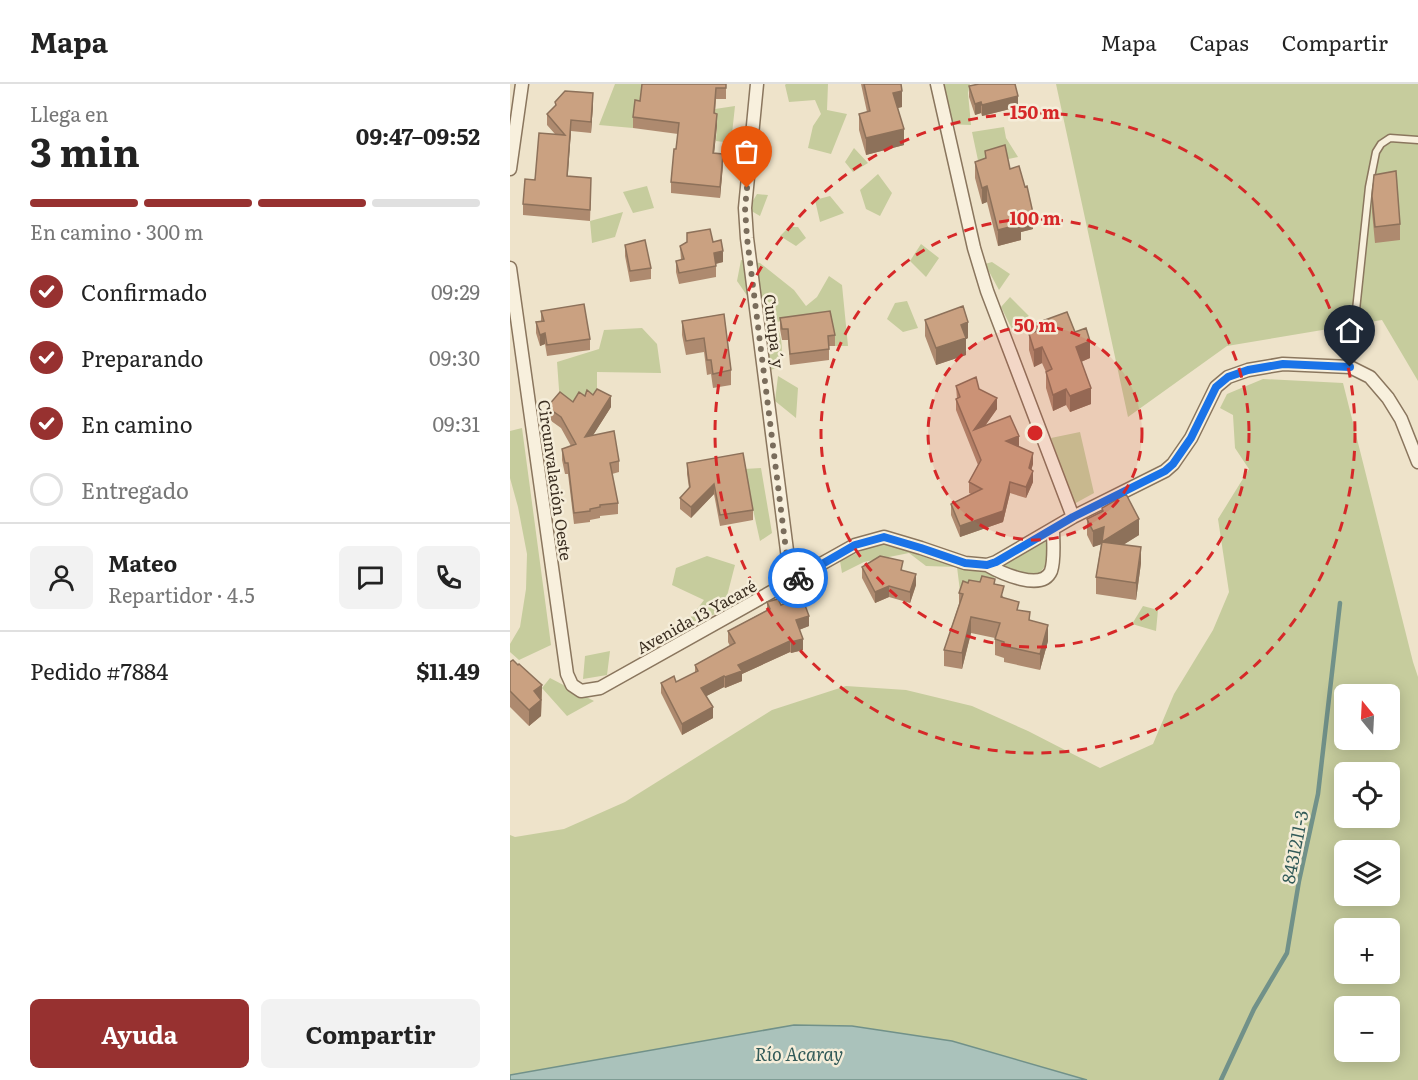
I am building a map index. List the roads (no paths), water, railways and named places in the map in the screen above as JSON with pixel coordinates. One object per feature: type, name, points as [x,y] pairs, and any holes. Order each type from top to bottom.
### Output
[{"type":"street","points":[[510,170],[522,84]]},
{"type":"street","name":"Curupa´y","points":[[757,84],[745,208],[790,582]]},
{"type":"street","points":[[937,84],[974,248],[987,291],[1073,517]]},
{"type":"street","name":"Circunvalación Oeste","points":[[510,268],[567,674],[572,685],[581,691]]},
{"type":"street","points":[[987,565],[1073,517],[1165,471],[1173,464],[1191,438],[1216,387],[1228,377],[1248,370],[1283,364],[1350,367],[1370,377],[1388,398],[1401,419],[1418,462]]},
{"type":"street","name":"Avenida 13 Yacaré","points":[[581,691],[600,688],[855,545],[884,537],[965,563],[987,565],[999,572],[1038,581],[1044,579],[1051,571],[1053,529]]},
{"type":"lane","points":[[1350,367],[1369,187],[1376,152],[1381,144],[1390,138],[1418,140]]},
{"type":"water","name":"Río Acaray","points":[[794,1025],[852,1026],[952,1041],[1087,1080],[510,1080],[510,1075]]},
{"type":"waterway","name":"8431211-3","points":[[1221,1080],[1254,1009],[1287,953],[1299,881],[1318,794],[1340,603]]}]
